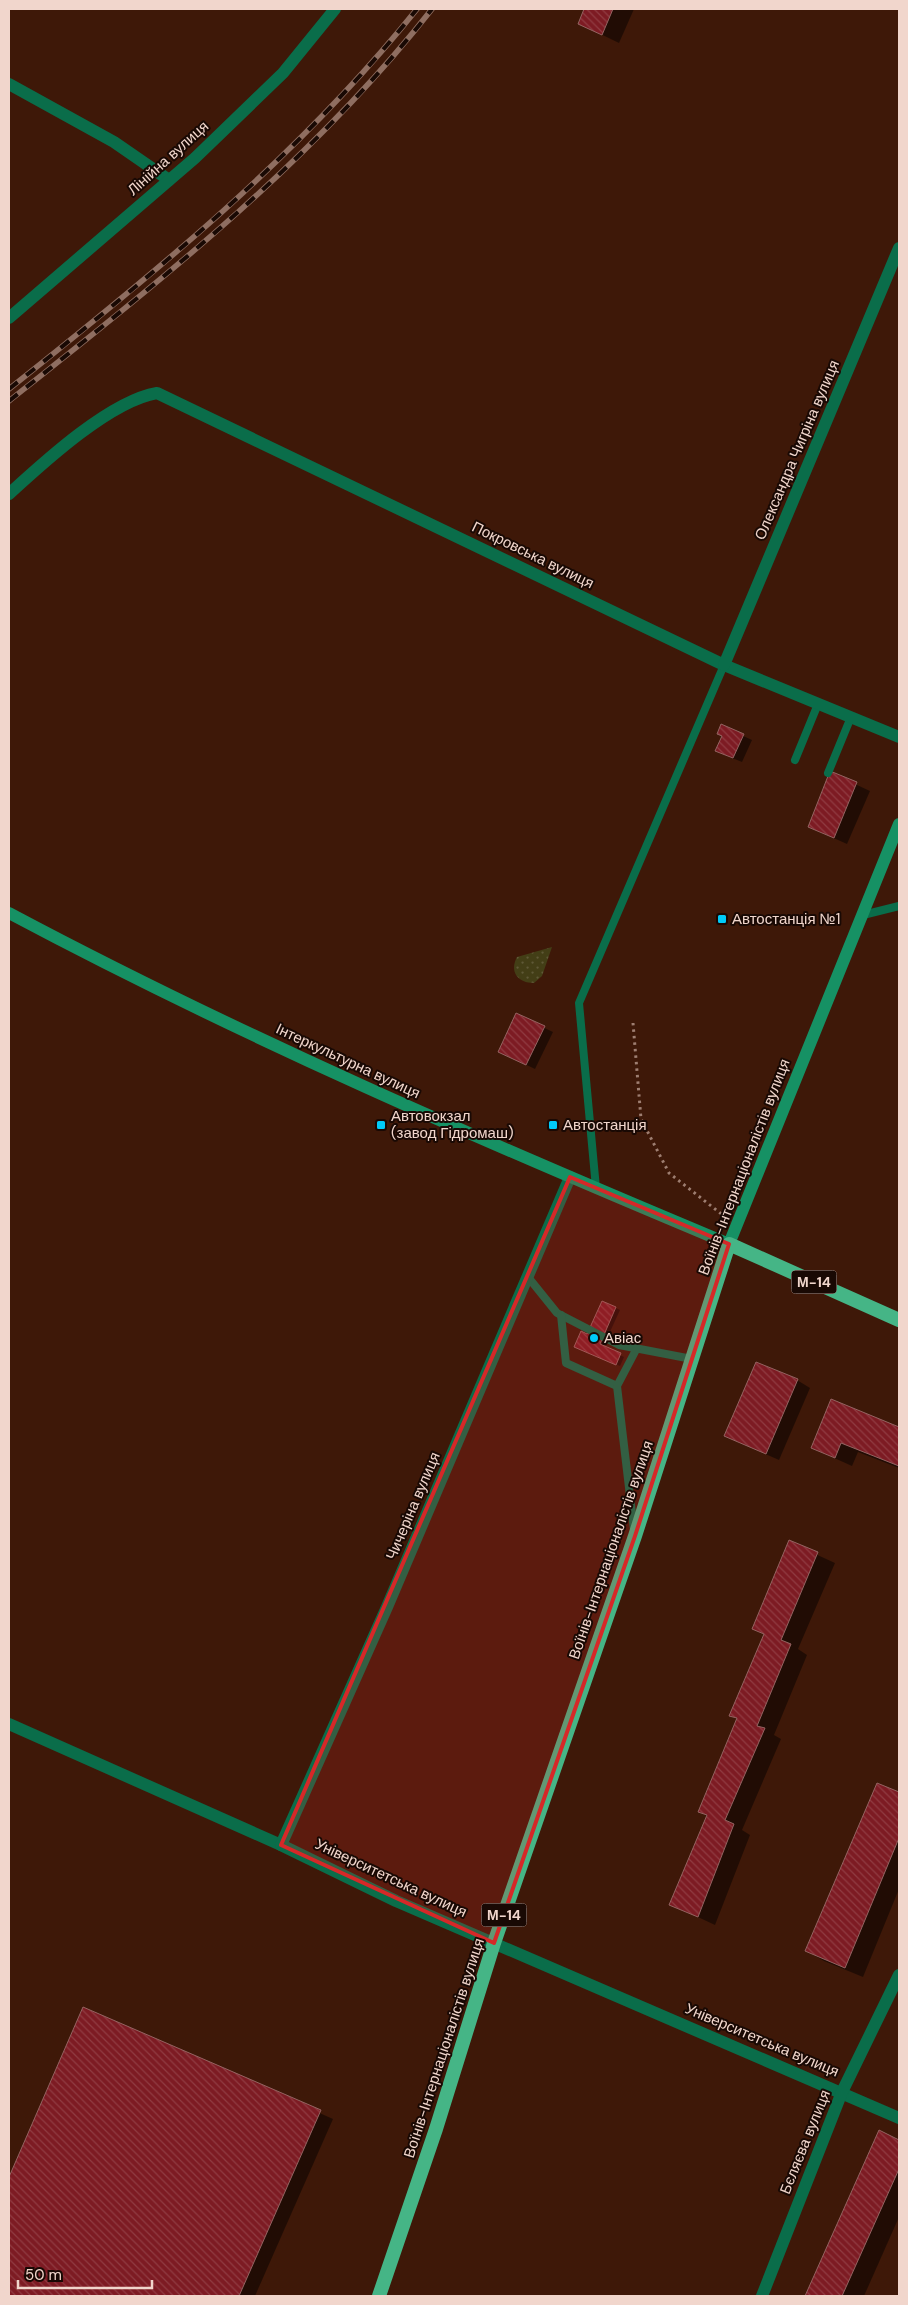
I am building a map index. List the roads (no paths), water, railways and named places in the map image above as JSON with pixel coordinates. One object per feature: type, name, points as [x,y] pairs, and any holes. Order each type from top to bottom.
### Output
[{"type":"highway","name":"Інтеркультурна вулиця","points":[[729,1244],[899,1320]]},
{"type":"highway","name":"Воїнів-Інтернаціоналістів вулиця","points":[[379,2296],[436,2129],[494,1943],[634,1536],[729,1244]]},
{"type":"main road","name":"Воїнів-Інтернаціоналістів вулиця","points":[[729,1244],[899,824]]},
{"type":"main road","name":"Інтеркультурна вулиця","points":[[9,913],[215,1016],[430,1118],[729,1244]]},
{"type":"street","name":"Лінійна вулиця","points":[[9,318],[170,180],[283,73],[335,9]]},
{"type":"street","points":[[9,84],[114,142],[170,180]]},
{"type":"street","name":"Олександра Чигріна вулиця","points":[[724,665],[899,248]]},
{"type":"street","name":"Покровська вулиця","points":[[9,494],[46,460],[110,413],[145,395],[157,393],[724,665],[899,737]]},
{"type":"street","name":"Чичеріна вулиця","points":[[281,1845],[387,1607],[570,1178]]},
{"type":"street","name":"Університетська вулиця","points":[[9,1724],[281,1845],[396,1901],[899,2118]]},
{"type":"street","name":"Бєляєва вулиця","points":[[762,2296],[842,2092],[899,1975]]},
{"type":"lane","points":[[596,1188],[579,1003],[724,665]]},
{"type":"lane","points":[[795,760],[818,704]]},
{"type":"lane","points":[[828,772],[851,717]]},
{"type":"lane","points":[[863,915],[899,906]]},
{"type":"lane","points":[[528,1277],[557,1313],[619,1345],[692,1359]]},
{"type":"lane","points":[[561,1315],[566,1363],[617,1386]]},
{"type":"lane","points":[[634,1536],[617,1386],[637,1348]]},
{"type":"railway","points":[[9,389],[171,256],[275,163],[372,62],[417,9]]},
{"type":"railway","points":[[9,401],[178,265],[285,169],[337,118],[386,65],[432,9]]},
{"type":"place","name":"Автостанція №1","points":[[722,919]]},
{"type":"place","name":"Автовокзал (завод Гідромаш)","points":[[381,1125]]},
{"type":"place","name":"Автостанція","points":[[553,1125]]},
{"type":"place","name":"Авіас","points":[[594,1338]]}]
